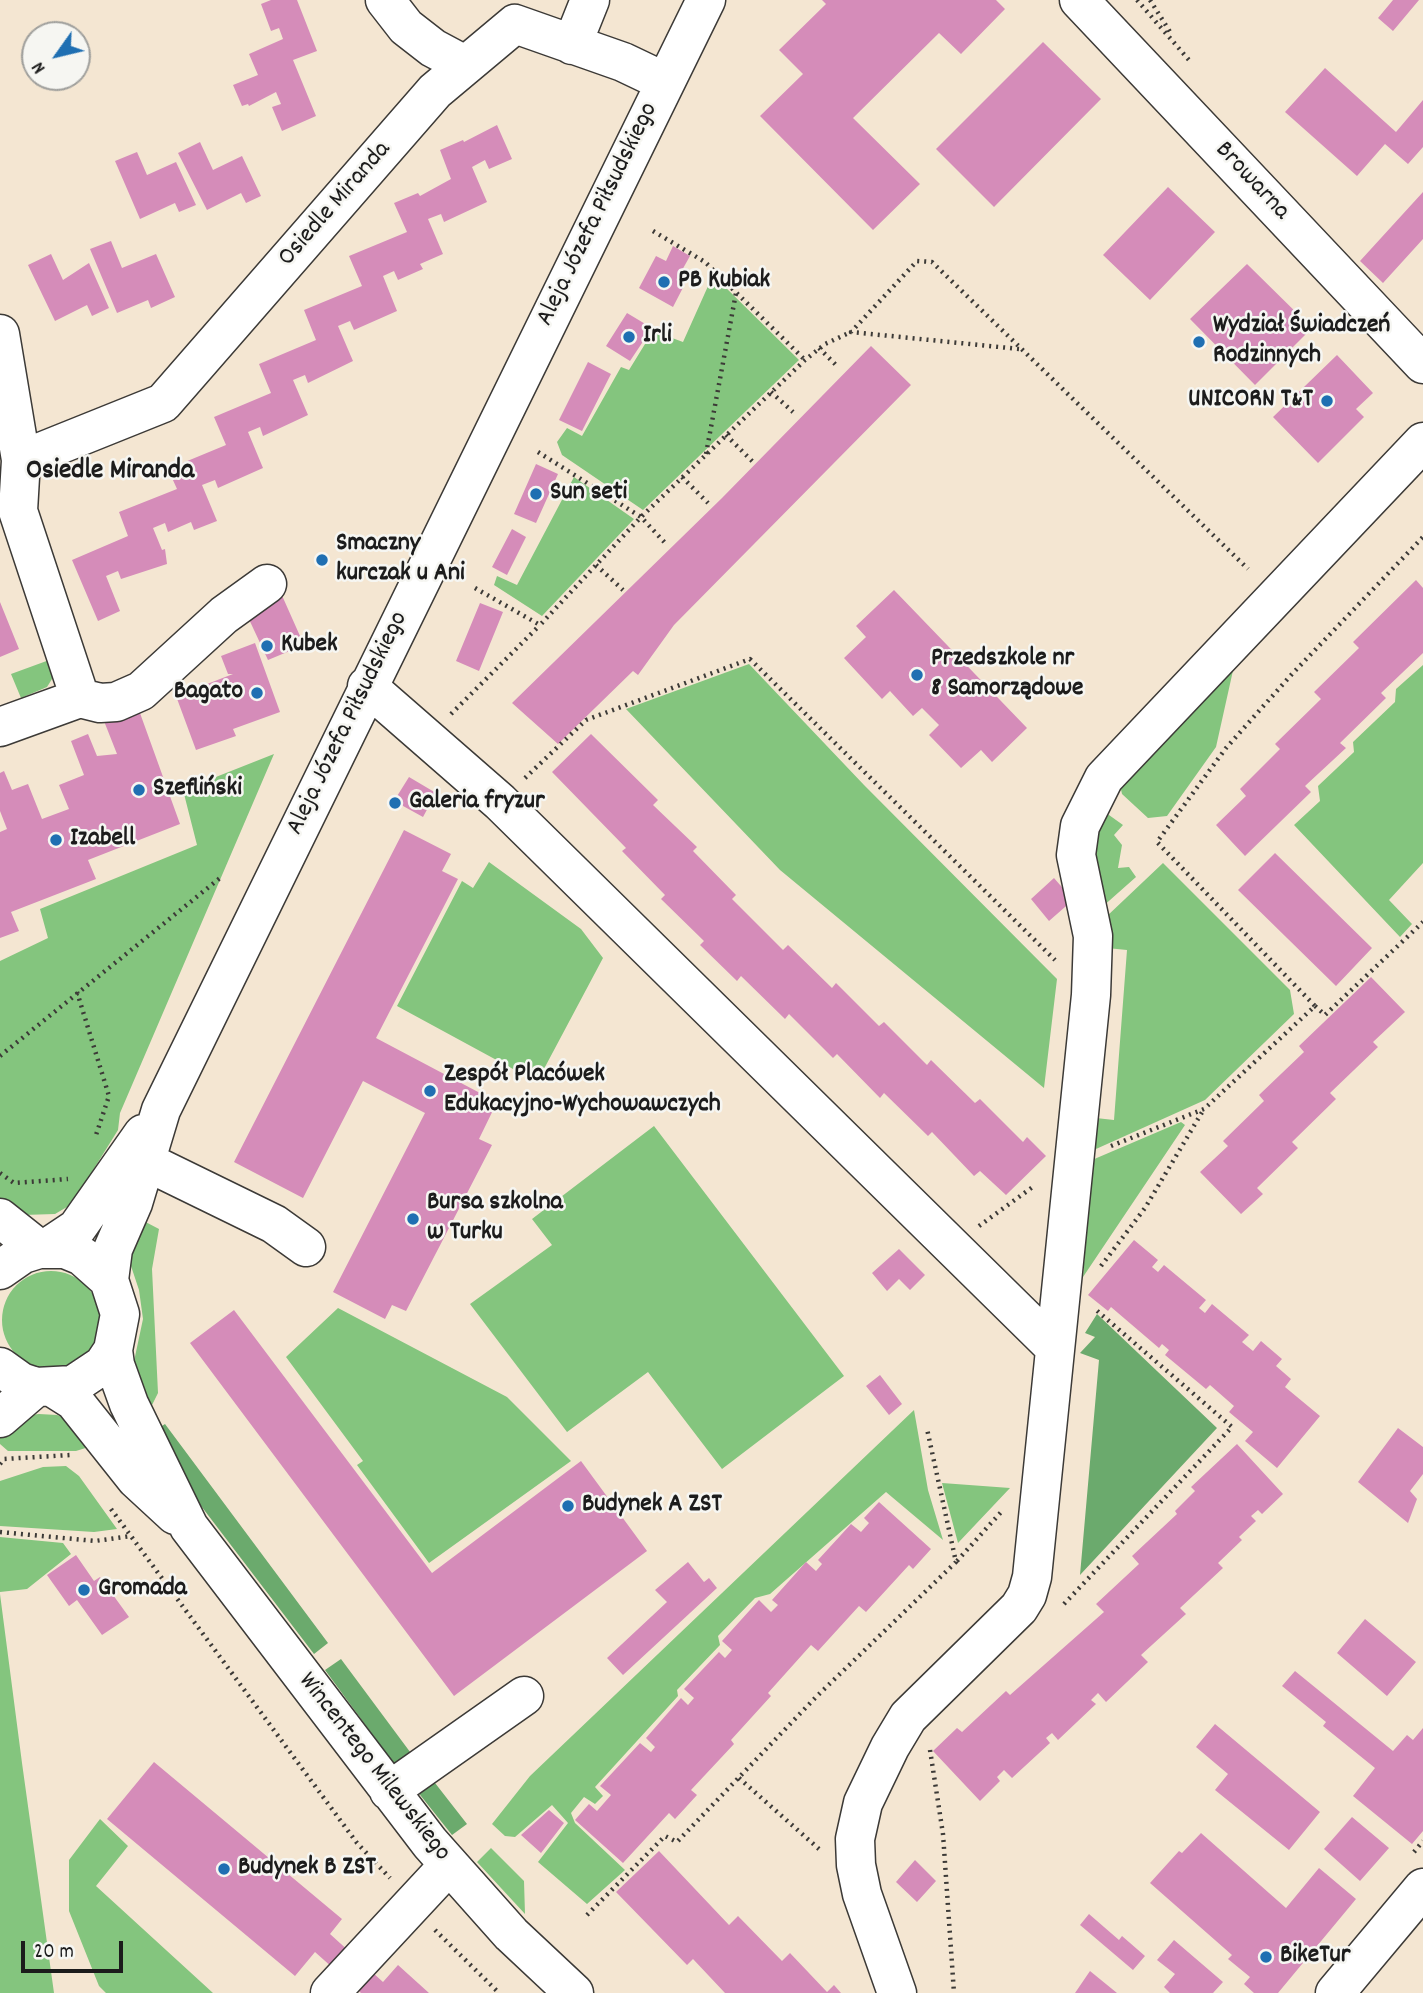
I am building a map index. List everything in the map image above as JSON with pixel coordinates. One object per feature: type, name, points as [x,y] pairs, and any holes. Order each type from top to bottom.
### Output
[{"type":"street","points":[[385,0],[406,27],[433,48],[463,64]]},
{"type":"street","points":[[572,45],[590,0]]},
{"type":"street","name":"Aleja Józefa Piłsudskiego","points":[[0,1270],[23,1254],[43,1249],[77,1228],[160,1110],[706,0]]},
{"type":"street","name":"Browarna","points":[[1079,0],[1423,363]]},
{"type":"street","name":"Osiedle Miranda","points":[[21,460],[163,403],[435,91],[463,64],[515,24],[622,62],[665,82]]},
{"type":"street","points":[[0,334],[21,460],[18,511],[80,698]]},
{"type":"street","points":[[897,1993],[862,1894],[856,1865],[855,1839],[863,1803],[908,1717],[1010,1619],[1027,1595],[1032,1577],[1091,995],[1093,936],[1076,855],[1080,826],[1104,778],[1423,442]]},
{"type":"street","points":[[0,727],[80,698],[100,703],[116,702],[141,691],[225,615],[267,584]]},
{"type":"street","points":[[367,686],[429,737],[500,802],[1055,1348]]},
{"type":"street","name":"Aleja Józefa Piłsudskiego","points":[[109,1280],[113,1249],[133,1203],[160,1110]]},
{"type":"street","points":[[145,1161],[274,1224],[306,1247]]},
{"type":"street","points":[[0,1219],[43,1249],[82,1256],[109,1280],[120,1314],[113,1350],[89,1377],[73,1385],[45,1388],[0,1418]]},
{"type":"street","name":"Wincentego Milewskiego","points":[[113,1350],[129,1404],[189,1527]]},
{"type":"street","name":"Wincentego Milewskiego","points":[[0,1367],[21,1382],[45,1388],[74,1401],[136,1479],[189,1527],[389,1791],[449,1865],[511,1934],[574,1993]]},
{"type":"street","points":[[389,1791],[524,1696]]},
{"type":"street","points":[[330,1993],[449,1865]]},
{"type":"street","points":[[1335,1993],[1423,1888]]},
{"type":"path","points":[[1150,0],[1181,47]]},
{"type":"path","points":[[653,231],[705,262],[805,359]]},
{"type":"path","points":[[429,737],[682,477],[805,359],[819,348],[850,332],[917,261],[932,262],[1248,569]]},
{"type":"path","points":[[706,455],[736,293]]},
{"type":"path","points":[[850,332],[1019,349]]},
{"type":"path","points":[[819,348],[836,365]]},
{"type":"path","points":[[771,393],[793,412]]},
{"type":"path","points":[[726,435],[753,463]]},
{"type":"path","points":[[538,452],[641,517],[667,545]]},
{"type":"path","points":[[682,477],[708,503]]},
{"type":"path","points":[[1423,537],[1292,674],[1226,748],[1157,842],[1325,1015],[1423,922]]},
{"type":"path","points":[[596,565],[623,590]]},
{"type":"path","points":[[475,588],[540,625]]},
{"type":"path","points":[[500,802],[586,720],[750,659],[1063,968]]},
{"type":"path","points":[[0,1056],[220,878]]},
{"type":"path","points":[[77,992],[109,1097],[93,1143]]},
{"type":"path","points":[[1098,1270],[1145,1208],[1204,1109],[1315,1006]]},
{"type":"path","points":[[1106,1148],[1204,1109]]},
{"type":"path","points":[[0,1173],[14,1183],[80,1178]]},
{"type":"path","points":[[927,1429],[956,1562]]},
{"type":"path","points":[[0,1464],[4,1459],[70,1455],[75,1461]]},
{"type":"path","points":[[587,1916],[665,1836],[677,1842],[816,1697],[956,1562],[1010,1503]]},
{"type":"path","points":[[109,1506],[357,1843],[412,1902],[440,1938],[499,1993]]},
{"type":"path","points":[[0,1532],[94,1541],[132,1536]]},
{"type":"green space","points":[[713,275],[799,360],[643,510],[562,455],[557,442],[567,428],[582,436],[621,367],[629,370],[653,331],[683,342]]},
{"type":"green space","points":[[574,477],[634,519],[542,616],[494,585],[497,576],[517,585]]},
{"type":"green space","points":[[1236,657],[1216,747],[1167,816],[1148,818],[1122,794],[1120,785]]},
{"type":"green space","points":[[52,659],[52,679],[47,687],[21,698],[11,674]]},
{"type":"green space","points":[[749,664],[864,785],[1057,979],[1044,1088],[780,870],[626,709]]},
{"type":"green space","points":[[1423,665],[1423,863],[1389,900],[1412,924],[1400,937],[1294,825],[1320,801],[1318,786],[1354,752],[1353,742],[1395,702],[1396,689]]},
{"type":"green space","points":[[274,754],[120,1113],[118,1130],[72,1204],[55,1214],[23,1215],[0,1199],[0,961],[48,938],[40,909],[197,845],[183,790]]},
{"type":"green space","points":[[1102,810],[1123,825],[1114,835],[1122,845],[1118,868],[1129,867],[1136,877],[1101,908],[1090,843]]},
{"type":"green space","points":[[489,862],[581,929],[603,958],[537,1082],[397,1006],[462,881],[473,888]]},
{"type":"green space","points":[[1163,863],[1290,990],[1294,1014],[1205,1100],[1096,1149],[1096,1118],[1114,1120],[1127,950],[1107,948],[1106,917]]},
{"type":"green space","points":[[1181,1122],[1185,1125],[1083,1277],[1092,1160]]},
{"type":"green space","points":[[654,1126],[844,1376],[722,1469],[648,1372],[567,1432],[470,1304],[552,1245],[532,1219]]},
{"type":"green space","points":[[136,1217],[159,1229],[152,1269],[158,1393],[151,1407],[133,1366],[143,1319],[139,1290],[128,1257]]},
{"type":"green space","points":[[51,1271],[70,1274],[86,1285],[97,1301],[100,1320],[97,1339],[86,1355],[70,1366],[51,1369],[32,1366],[16,1355],[5,1339],[2,1320],[5,1301],[16,1285],[32,1274]]},
{"type":"green space","points":[[338,1308],[507,1397],[571,1461],[429,1563],[357,1465],[363,1461],[286,1357]]},
{"type":"green space","points":[[1097,1314],[1217,1428],[1080,1575],[1099,1360],[1080,1353],[1095,1337],[1085,1333]]},
{"type":"green space","points":[[914,1410],[928,1490],[943,1540],[886,1492],[770,1594],[755,1598],[718,1636],[720,1645],[677,1690],[678,1696],[595,1787],[603,1796],[595,1804],[584,1797],[571,1813],[575,1823],[625,1870],[587,1904],[538,1862],[568,1823],[552,1805],[515,1837],[505,1836],[492,1824],[530,1776]]},
{"type":"green space","points":[[57,1415],[82,1425],[95,1445],[76,1451],[8,1451],[0,1444],[0,1433],[23,1416]]},
{"type":"green space","points":[[165,1424],[328,1643],[314,1654],[195,1498],[154,1431]]},
{"type":"green space","points":[[66,1466],[79,1476],[117,1529],[94,1532],[0,1526],[0,1481],[43,1467]]},
{"type":"green space","points":[[942,1483],[1010,1488],[958,1543]]},
{"type":"green space","points":[[0,1537],[63,1543],[71,1554],[27,1589],[0,1592]]},
{"type":"green space","points":[[0,1594],[22,1763],[54,1993],[0,1993]]},
{"type":"green space","points":[[341,1659],[416,1760],[400,1772],[325,1670]]},
{"type":"green space","points":[[428,1774],[467,1824],[452,1835],[413,1786]]},
{"type":"green space","points":[[100,1819],[128,1846],[96,1886],[213,1993],[106,1993],[99,1986],[69,1911],[69,1860]]},
{"type":"green space","points":[[491,1848],[524,1881],[525,1914],[477,1862]]},
{"type":"building","points":[[271,0],[297,0],[317,51],[293,60],[316,116],[282,131],[272,107],[281,104],[276,92],[249,106],[242,106],[233,85],[258,75],[249,54],[283,39],[279,28],[271,31],[261,4]]},
{"type":"building","points":[[822,0],[996,0],[1005,9],[961,54],[939,33],[853,118],[920,184],[873,230],[760,116],[803,74],[779,50],[826,4]]},
{"type":"building","points":[[1393,0],[1419,0],[1393,31],[1378,18]]},
{"type":"building","points":[[1043,42],[1101,99],[994,207],[936,149]]},
{"type":"building","points":[[1325,68],[1396,132],[1423,100],[1423,147],[1408,164],[1385,144],[1357,176],[1285,112]]},
{"type":"building","points":[[497,125],[512,159],[489,169],[485,160],[472,167],[487,202],[444,222],[441,214],[428,219],[443,254],[420,264],[423,269],[398,280],[394,271],[383,276],[397,311],[354,330],[350,321],[338,326],[353,361],[308,383],[305,375],[293,380],[308,415],[263,436],[260,427],[248,432],[263,468],[218,488],[215,480],[202,485],[217,521],[194,530],[191,522],[168,532],[165,523],[153,528],[162,550],[165,549],[167,564],[121,579],[118,571],[106,576],[120,611],[98,621],[72,560],[128,536],[119,512],[177,489],[168,469],[226,445],[214,417],[271,393],[259,364],[316,340],[304,310],[362,286],[349,256],[407,232],[394,203],[418,193],[420,196],[451,179],[440,150],[463,140],[464,142]]},
{"type":"building","points":[[200,142],[213,170],[242,156],[261,196],[246,203],[241,193],[207,210],[178,153]]},
{"type":"building","points":[[137,152],[147,175],[176,162],[196,205],[179,212],[175,203],[140,219],[115,161]]},
{"type":"building","points":[[1168,187],[1215,232],[1150,300],[1103,255]]},
{"type":"building","points":[[1423,192],[1423,239],[1383,283],[1360,261]]},
{"type":"building","points":[[111,241],[122,268],[156,254],[175,297],[151,308],[148,300],[117,313],[90,249]]},
{"type":"building","name":"PB Kubiak","points":[[673,246],[690,256],[681,272],[689,276],[673,307],[639,288],[656,256],[666,261]]},
{"type":"building","points":[[51,254],[63,280],[89,263],[109,308],[92,316],[87,305],[55,321],[28,265]]},
{"type":"building","points":[[1247,264],[1312,328],[1255,385],[1190,319]]},
{"type":"building","name":"Irli","points":[[627,313],[652,328],[630,361],[606,346]]},
{"type":"building","points":[[871,346],[911,385],[674,625],[638,675],[633,671],[558,744],[512,703],[722,498]]},
{"type":"building","name":"UNICORN T&T","points":[[1337,355],[1373,393],[1356,409],[1364,417],[1318,463],[1273,417]]},
{"type":"building","points":[[588,362],[611,374],[582,431],[559,420]]},
{"type":"building","name":"Sun seti","points":[[536,464],[558,474],[536,523],[514,514]]},
{"type":"building","points":[[512,529],[526,537],[507,575],[492,567]]},
{"type":"building","points":[[1416,580],[1423,588],[1423,653],[1381,693],[1386,698],[1340,743],[1346,748],[1305,786],[1311,792],[1245,856],[1216,825],[1246,796],[1240,789],[1280,749],[1275,744],[1321,699],[1314,692],[1359,648],[1353,642]]},
{"type":"building","name":"Przedszkole nr 8 Samorządowe","points":[[894,590],[1027,728],[992,762],[981,750],[961,768],[929,735],[939,725],[922,708],[913,716],[890,691],[882,699],[844,658],[866,637],[856,626]]},
{"type":"building","points":[[280,591],[304,645],[268,660],[247,615]]},
{"type":"building","points":[[0,602],[19,649],[0,657]]},
{"type":"building","points":[[480,603],[503,612],[479,671],[456,661]]},
{"type":"building","points":[[255,643],[280,712],[233,729],[236,736],[196,750],[176,696],[233,674],[228,674],[221,656]]},
{"type":"building","points":[[136,702],[180,824],[88,860],[96,879],[11,912],[19,931],[0,938],[0,832],[7,829],[0,811],[0,773],[4,771],[12,790],[28,784],[42,819],[69,809],[59,785],[84,775],[71,741],[88,734],[97,756],[117,754],[102,716]]},
{"type":"building","points":[[591,734],[658,800],[653,805],[697,847],[693,851],[736,895],[732,899],[783,950],[788,945],[832,988],[836,983],[879,1026],[884,1022],[927,1065],[931,1060],[975,1103],[980,1099],[1023,1142],[1027,1137],[1046,1156],[1006,1195],[980,1171],[974,1176],[932,1132],[928,1136],[884,1093],[880,1098],[837,1054],[833,1058],[789,1014],[785,1019],[741,976],[737,981],[700,945],[704,941],[661,899],[665,895],[622,851],[626,848],[552,772]]},
{"type":"building","points":[[409,777],[436,793],[423,817],[394,801]]},
{"type":"building","points":[[404,830],[451,854],[442,871],[458,879],[376,1038],[497,1102],[479,1139],[492,1145],[406,1311],[392,1305],[385,1319],[333,1292],[425,1113],[363,1081],[303,1198],[234,1162]]},
{"type":"building","points":[[1275,853],[1372,948],[1336,986],[1238,890]]},
{"type":"building","points":[[1054,878],[1073,900],[1049,921],[1031,899]]},
{"type":"building","points":[[1371,977],[1405,1012],[1373,1042],[1378,1047],[1330,1093],[1336,1099],[1292,1142],[1298,1148],[1257,1188],[1263,1194],[1241,1214],[1200,1172],[1228,1146],[1223,1141],[1264,1101],[1259,1095],[1304,1052],[1299,1046]]},
{"type":"building","points":[[1134,1240],[1158,1260],[1152,1267],[1158,1272],[1164,1265],[1206,1300],[1199,1308],[1205,1313],[1212,1304],[1249,1335],[1242,1342],[1253,1351],[1261,1341],[1282,1359],[1276,1366],[1291,1379],[1285,1387],[1320,1416],[1277,1468],[1245,1441],[1253,1432],[1229,1412],[1234,1406],[1210,1385],[1206,1389],[1165,1355],[1169,1350],[1162,1344],[1159,1348],[1111,1307],[1108,1311],[1088,1295]]},
{"type":"building","points":[[899,1249],[925,1275],[910,1290],[899,1279],[887,1291],[872,1273]]},
{"type":"building","name":"Budynek A ZST","points":[[234,1310],[432,1573],[581,1461],[647,1551],[454,1696],[190,1343]]},
{"type":"building","points":[[880,1375],[902,1404],[889,1415],[866,1386]]},
{"type":"building","points":[[1398,1428],[1423,1447],[1423,1474],[1410,1491],[1417,1499],[1408,1523],[1358,1482]]},
{"type":"building","points":[[1237,1444],[1283,1494],[1262,1514],[1258,1510],[1251,1516],[1256,1521],[1239,1537],[1242,1540],[1218,1563],[1223,1568],[1180,1608],[1186,1614],[1141,1655],[1148,1662],[1106,1702],[1098,1693],[1091,1700],[1096,1704],[1058,1740],[1052,1733],[1046,1738],[1050,1743],[1012,1778],[1004,1770],[997,1777],[1000,1781],[980,1801],[933,1751],[957,1728],[962,1732],[1006,1691],[1010,1695],[1104,1612],[1096,1604],[1139,1564],[1132,1556],[1177,1514],[1175,1511],[1195,1491],[1191,1487]]},
{"type":"building","points":[[879,1502],[931,1549],[913,1569],[909,1565],[866,1612],[859,1606],[818,1651],[811,1645],[768,1693],[771,1696],[731,1740],[734,1744],[691,1790],[697,1795],[675,1819],[669,1813],[623,1863],[575,1820],[589,1804],[597,1811],[611,1795],[600,1786],[640,1743],[651,1752],[655,1747],[646,1738],[681,1698],[688,1705],[694,1698],[684,1689],[719,1652],[725,1658],[732,1650],[722,1641],[759,1600],[771,1612],[778,1605],[772,1600],[806,1562],[816,1571],[822,1564],[818,1560],[851,1524],[861,1532],[869,1523],[864,1518]]},
{"type":"building","name":"Gromada","points":[[76,1555],[94,1581],[100,1577],[129,1617],[102,1635],[77,1600],[69,1606],[47,1575]]},
{"type":"building","points":[[688,1562],[704,1582],[709,1578],[717,1588],[623,1675],[607,1658],[667,1602],[655,1590]]},
{"type":"building","points":[[1365,1619],[1416,1662],[1387,1696],[1337,1653]]},
{"type":"building","points":[[1295,1671],[1393,1751],[1407,1735],[1413,1740],[1423,1728],[1423,1831],[1412,1844],[1353,1796],[1375,1768],[1323,1726],[1326,1722],[1282,1686]]},
{"type":"building","points":[[1215,1724],[1320,1812],[1289,1850],[1215,1790],[1228,1774],[1196,1747]]},
{"type":"building","name":"Budynek B ZST","points":[[154,1762],[342,1919],[330,1934],[383,1982],[398,1965],[429,1993],[361,1993],[315,1952],[295,1976],[107,1819]]},
{"type":"building","points":[[549,1810],[564,1823],[541,1853],[521,1835]]},
{"type":"building","points":[[1352,1817],[1389,1848],[1360,1881],[1324,1849]]},
{"type":"building","points":[[1201,1833],[1286,1908],[1319,1868],[1356,1899],[1278,1993],[1254,1993],[1244,1984],[1250,1977],[1228,1959],[1232,1955],[1150,1883],[1179,1851],[1182,1853]]},
{"type":"building","points":[[659,1851],[729,1925],[738,1916],[782,1961],[790,1953],[827,1992],[834,1985],[841,1993],[725,1993],[693,1959],[687,1965],[616,1892]]},
{"type":"building","points":[[915,1860],[936,1881],[917,1902],[896,1882]]},
{"type":"building","points":[[1089,1914],[1119,1940],[1122,1936],[1145,1956],[1133,1970],[1080,1925]]},
{"type":"building","points":[[1174,1940],[1223,1982],[1213,1993],[1170,1993],[1164,1987],[1175,1974],[1157,1960]]},
{"type":"building","points":[[1090,1971],[1117,1993],[1075,1993]]},
{"type":"place","name":"PB Kubiak","points":[[664,282]]},
{"type":"place","name":"Irli","points":[[629,337]]},
{"type":"place","name":"Wydział Świadczeń Rodzinnych","points":[[1199,342]]},
{"type":"place","name":"UNICORN T&T","points":[[1327,401]]},
{"type":"place","name":"Sun seti","points":[[536,494]]},
{"type":"place","name":"Smaczny kurczak u Ani","points":[[322,560]]},
{"type":"place","name":"Kubek","points":[[267,646]]},
{"type":"place","name":"Przedszkole nr 8 Samorządowe","points":[[917,675]]},
{"type":"place","name":"Bagato","points":[[257,693]]},
{"type":"place","name":"Szefliński","points":[[139,790]]},
{"type":"place","name":"Galeria fryzur","points":[[395,803]]},
{"type":"place","name":"Izabell","points":[[56,840]]},
{"type":"place","name":"Zespół Placówek Edukacyjno-Wychowawczych","points":[[430,1091]]},
{"type":"place","name":"Bursa szkolna w Turku","points":[[413,1219]]},
{"type":"place","name":"Budynek A ZST","points":[[568,1506]]},
{"type":"place","name":"Gromada","points":[[84,1590]]},
{"type":"place","name":"Budynek B ZST","points":[[224,1869]]},
{"type":"place","name":"BikeTur","points":[[1266,1957]]},
{"type":"district","name":"Osiedle Miranda","points":[[110,473]]}]
